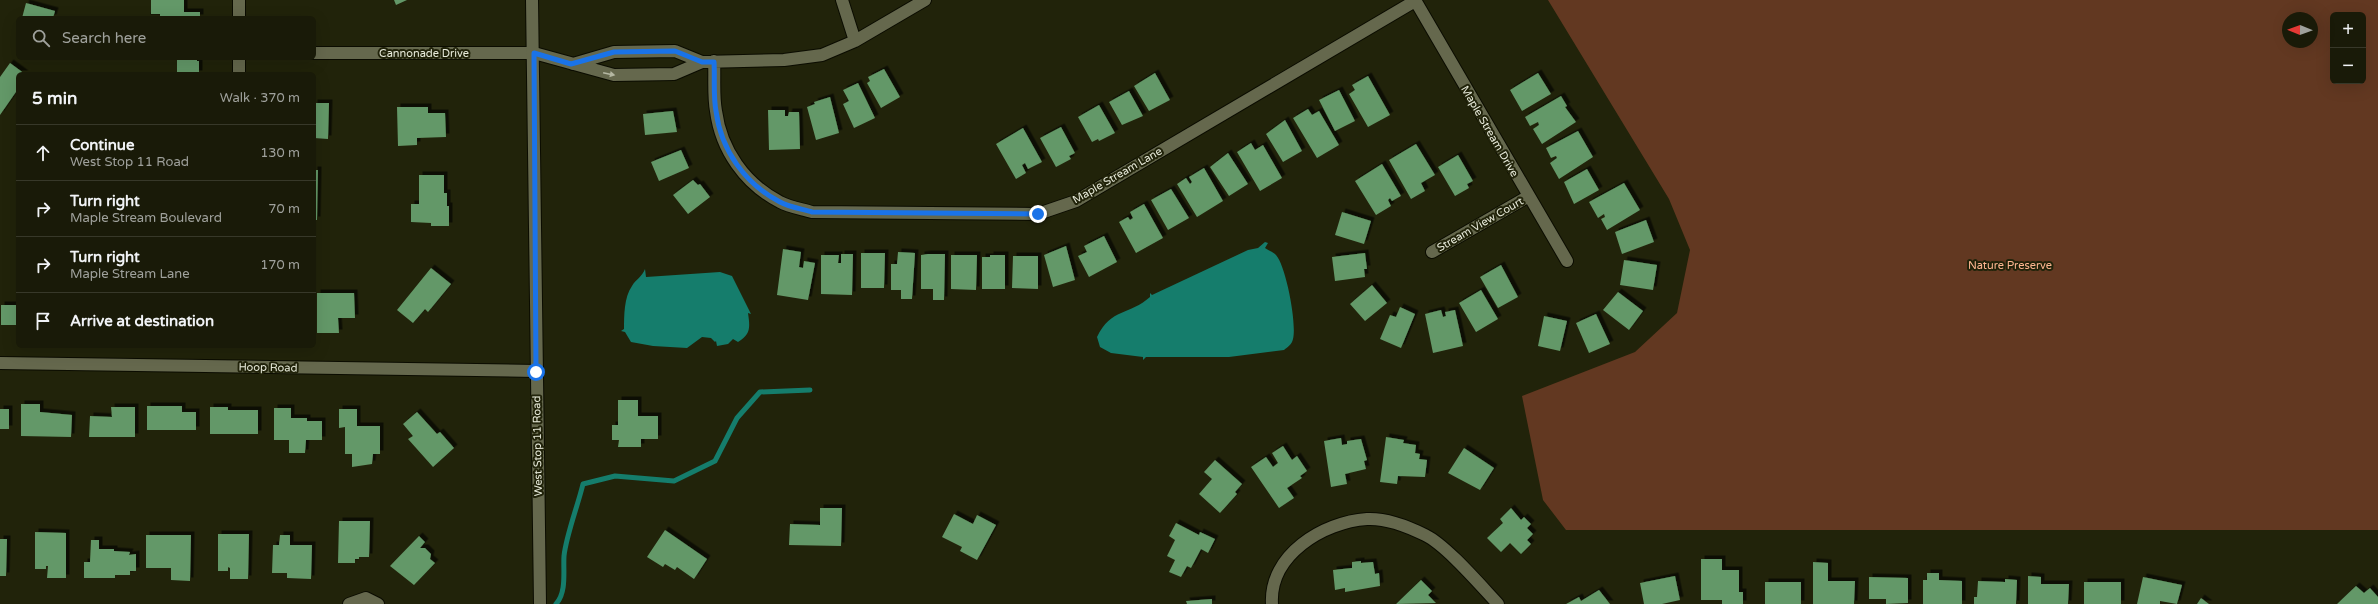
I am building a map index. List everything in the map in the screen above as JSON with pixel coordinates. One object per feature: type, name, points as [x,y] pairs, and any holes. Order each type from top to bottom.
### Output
[{"type":"street","points":[[239,0],[239,16]]},
{"type":"street","name":"West Stop 11 Road","points":[[532,0],[534,53],[536,372],[540,604]]},
{"type":"street","points":[[842,0],[855,41]]},
{"type":"street","points":[[571,64],[614,52],[675,51],[702,62],[784,60],[822,55],[855,41],[925,0]]},
{"type":"street","name":"Maple Stream Lane","points":[[714,62],[716,110],[722,140],[737,166],[757,188],[781,203],[812,212],[1038,214],[1076,201],[1415,1]]},
{"type":"street","name":"Maple Stream Drive","points":[[1415,1],[1567,261]]},
{"type":"street","name":"Cannonade Drive","points":[[316,53],[534,53],[614,75],[674,74],[702,62]]},
{"type":"street","points":[[239,60],[239,72]]},
{"type":"street","name":"Stream View Court","points":[[1432,252],[1529,196]]},
{"type":"street","name":"Hoop Road","points":[[0,363],[536,372]]},
{"type":"street","points":[[1272,604],[1272,594],[1281,566],[1302,543],[1336,524],[1368,519],[1399,523],[1427,536],[1498,604]]},
{"type":"street","points":[[349,604],[366,598],[378,604]]},
{"type":"green space","name":"Nature Preserve","points":[[1548,0],[2378,0],[2378,530],[1566,530],[1543,500],[1522,396],[1635,352],[1677,313],[1690,250],[1669,199]]},
{"type":"water","points":[[1265,242],[1268,243],[1265,248],[1275,254],[1280,261],[1290,296],[1294,332],[1292,342],[1284,350],[1229,357],[1146,357],[1143,360],[1143,357],[1111,353],[1100,347],[1097,337],[1108,321],[1115,316],[1143,303],[1150,297],[1150,293],[1152,295],[1248,250],[1258,248]]},
{"type":"water","points":[[645,269],[646,277],[720,272],[732,276],[751,314],[748,313],[749,330],[738,342],[733,339],[728,344],[717,346],[716,341],[715,342],[711,338],[702,337],[687,348],[653,346],[631,342],[625,332],[621,331],[624,329],[626,301],[629,290]]},
{"type":"building","points":[[151,0],[184,0],[184,12],[200,12],[200,16],[160,16],[160,14],[151,14]]},
{"type":"building","points":[[394,0],[407,0],[396,5]]},
{"type":"building","points":[[26,3],[55,11],[54,16],[23,16]]},
{"type":"building","points":[[177,60],[199,61],[199,72],[177,72]]},
{"type":"building","points":[[10,63],[22,72],[16,72],[16,92],[0,115],[0,77]]},
{"type":"building","points":[[884,69],[900,97],[881,108],[867,83],[870,81],[868,77]]},
{"type":"building","points":[[1155,73],[1170,100],[1149,111],[1134,86]]},
{"type":"building","points":[[1538,73],[1551,94],[1522,111],[1510,90]]},
{"type":"building","points":[[1368,76],[1390,115],[1368,127],[1349,94],[1355,90],[1352,85]]},
{"type":"building","points":[[858,83],[875,118],[854,128],[843,104],[849,101],[843,90]]},
{"type":"building","points":[[1339,90],[1355,121],[1335,131],[1319,100]]},
{"type":"building","points":[[1129,91],[1143,116],[1122,125],[1109,102]]},
{"type":"building","points":[[1561,96],[1567,106],[1565,107],[1576,122],[1542,144],[1533,129],[1539,125],[1538,122],[1530,126],[1525,117]]},
{"type":"building","points":[[830,97],[839,133],[816,140],[807,107],[815,104],[814,102]]},
{"type":"building","points":[[316,103],[329,103],[328,139],[316,138]]},
{"type":"building","points":[[1099,105],[1115,133],[1099,141],[1098,139],[1092,142],[1078,117]]},
{"type":"building","points":[[397,107],[428,107],[428,113],[445,113],[446,137],[417,138],[417,145],[398,146]]},
{"type":"building","points":[[1308,109],[1312,115],[1319,111],[1339,145],[1317,158],[1293,118]]},
{"type":"building","points":[[768,110],[785,110],[785,116],[788,116],[789,112],[799,112],[800,149],[769,150]]},
{"type":"building","points":[[673,111],[677,132],[645,135],[643,114]]},
{"type":"building","points":[[1285,120],[1302,151],[1283,162],[1266,134]]},
{"type":"building","points":[[1061,127],[1075,153],[1069,156],[1071,159],[1056,167],[1040,138]]},
{"type":"building","points":[[1023,128],[1042,162],[1028,169],[1025,163],[1022,165],[1026,173],[1016,179],[996,144]]},
{"type":"building","points":[[1578,131],[1593,157],[1559,179],[1550,163],[1557,158],[1556,156],[1551,158],[1546,148]]},
{"type":"building","points":[[1251,143],[1255,150],[1263,145],[1282,178],[1260,191],[1237,152]]},
{"type":"building","points":[[1416,144],[1435,175],[1421,183],[1425,191],[1411,199],[1389,160]]},
{"type":"building","points":[[681,150],[689,168],[659,181],[651,162]]},
{"type":"building","points":[[1228,153],[1248,184],[1229,196],[1210,167]]},
{"type":"building","points":[[1458,155],[1473,181],[1467,184],[1469,188],[1455,196],[1438,167]]},
{"type":"building","points":[[1382,164],[1401,196],[1392,201],[1390,198],[1388,200],[1391,206],[1376,215],[1355,181]]},
{"type":"building","points":[[1204,168],[1223,201],[1197,217],[1177,184],[1186,178],[1190,184],[1192,182],[1189,177]]},
{"type":"building","points":[[1587,169],[1599,190],[1574,204],[1564,182]]},
{"type":"building","points":[[316,170],[318,170],[317,220]]},
{"type":"building","points":[[419,175],[444,175],[444,193],[447,193],[447,206],[449,206],[449,226],[431,226],[431,223],[411,222],[411,204],[419,204]]},
{"type":"building","points":[[693,180],[698,185],[700,184],[710,197],[688,214],[673,195]]},
{"type":"building","points":[[1624,183],[1640,210],[1607,230],[1601,219],[1605,217],[1604,214],[1598,218],[1589,202]]},
{"type":"building","points":[[1171,189],[1189,218],[1168,230],[1151,200]]},
{"type":"building","points":[[1144,204],[1163,238],[1136,253],[1119,222],[1128,217],[1130,220],[1133,218],[1130,212]]},
{"type":"building","points":[[1342,212],[1371,221],[1364,244],[1335,235]]},
{"type":"building","points":[[1646,220],[1654,242],[1622,254],[1615,232]]},
{"type":"building","points":[[1104,236],[1117,262],[1089,277],[1078,256],[1087,252],[1084,246]]},
{"type":"building","points":[[1066,246],[1075,280],[1053,287],[1044,255]]},
{"type":"building","points":[[783,249],[801,252],[799,267],[803,268],[804,261],[815,263],[808,300],[777,295]]},
{"type":"building","points":[[898,252],[915,253],[912,299],[901,299],[901,290],[891,290],[891,264],[897,264]]},
{"type":"building","points":[[861,253],[885,253],[884,288],[861,288]]},
{"type":"building","points":[[1365,253],[1367,269],[1364,269],[1365,277],[1335,281],[1332,257]]},
{"type":"building","points":[[841,254],[853,254],[852,295],[821,294],[821,255],[839,255],[838,263],[841,263]]},
{"type":"building","points":[[945,254],[944,300],[933,300],[933,289],[921,289],[921,255]]},
{"type":"building","points":[[951,255],[977,255],[976,290],[951,289]]},
{"type":"building","points":[[990,255],[1005,255],[1005,289],[982,289],[982,257],[990,257]]},
{"type":"building","points":[[1013,256],[1038,256],[1038,289],[1012,288]]},
{"type":"building","points":[[1624,260],[1657,265],[1653,290],[1620,285]]},
{"type":"building","points":[[1501,265],[1518,297],[1498,308],[1480,277]]},
{"type":"building","points":[[431,268],[451,284],[428,312],[425,309],[413,323],[397,310]]},
{"type":"building","points":[[1372,285],[1387,303],[1365,321],[1350,304]]},
{"type":"building","points":[[1481,290],[1498,319],[1476,332],[1459,303]]},
{"type":"building","points":[[1618,292],[1643,311],[1629,330],[1603,310]]},
{"type":"building","points":[[317,293],[354,293],[355,318],[338,318],[339,333],[317,333]]},
{"type":"building","points":[[1,305],[16,305],[16,325],[1,325]]},
{"type":"building","points":[[1400,307],[1415,314],[1401,348],[1380,339],[1390,315],[1396,317]]},
{"type":"building","points":[[1441,310],[1443,317],[1446,316],[1445,312],[1455,310],[1463,346],[1433,353],[1425,314]]},
{"type":"building","points":[[1596,314],[1610,344],[1589,353],[1576,323]]},
{"type":"building","points":[[1544,316],[1567,321],[1560,351],[1538,346]]},
{"type":"building","points":[[618,400],[638,400],[638,416],[658,416],[658,439],[641,439],[641,447],[618,447],[619,440],[612,440],[612,425],[618,425]]},
{"type":"building","points":[[21,404],[40,404],[40,412],[72,415],[71,437],[21,436]]},
{"type":"building","points":[[147,406],[182,406],[182,412],[196,412],[196,430],[147,430]]},
{"type":"building","points":[[111,407],[135,407],[135,437],[89,437],[90,416],[112,417]]},
{"type":"building","points":[[210,407],[228,407],[228,410],[258,410],[258,434],[210,434]]},
{"type":"building","points":[[274,408],[291,408],[291,418],[307,418],[307,421],[322,421],[322,440],[306,440],[305,453],[289,453],[289,440],[274,440]]},
{"type":"building","points":[[0,409],[9,409],[9,429],[0,429]]},
{"type":"building","points":[[339,409],[357,409],[357,426],[380,426],[380,454],[373,454],[372,464],[352,467],[352,454],[345,454],[345,427],[339,428]]},
{"type":"building","points":[[417,412],[437,434],[440,432],[454,448],[433,467],[408,439],[413,436],[403,424]]},
{"type":"building","points":[[1386,437],[1404,440],[1403,443],[1416,445],[1415,453],[1420,454],[1419,459],[1427,460],[1425,477],[1398,476],[1397,484],[1380,482]]},
{"type":"building","points":[[1341,438],[1342,445],[1347,444],[1347,441],[1361,439],[1367,460],[1364,461],[1366,469],[1345,474],[1347,484],[1331,487],[1324,441]]},
{"type":"building","points":[[1283,446],[1292,460],[1297,456],[1307,471],[1300,476],[1302,478],[1287,488],[1294,498],[1279,508],[1251,467],[1266,457],[1273,467],[1278,463],[1272,453]]},
{"type":"building","points":[[1464,448],[1494,468],[1480,490],[1448,473]]},
{"type":"building","points":[[1215,460],[1242,484],[1235,492],[1237,494],[1220,513],[1199,494],[1212,479],[1204,472]]},
{"type":"building","points":[[820,508],[842,508],[841,546],[789,545],[790,524],[820,525]]},
{"type":"building","points":[[1511,508],[1521,520],[1524,517],[1531,524],[1527,528],[1533,534],[1527,540],[1531,544],[1521,554],[1510,543],[1501,552],[1487,538],[1503,523],[1500,519]]},
{"type":"building","points":[[954,514],[973,524],[977,515],[996,525],[977,560],[960,551],[962,547],[942,537]]},
{"type":"building","points":[[339,521],[370,521],[369,557],[359,557],[359,559],[355,559],[355,563],[338,563]]},
{"type":"building","points":[[1176,523],[1199,535],[1200,532],[1215,539],[1208,553],[1201,549],[1191,568],[1187,566],[1181,577],[1169,572],[1175,560],[1167,556],[1175,540],[1169,536]]},
{"type":"building","points":[[665,530],[707,559],[694,579],[677,567],[675,570],[665,564],[663,567],[647,557]]},
{"type":"building","points":[[35,532],[66,533],[66,578],[47,578],[48,566],[46,566],[46,569],[35,569]]},
{"type":"building","points":[[218,534],[249,534],[248,579],[230,579],[230,568],[228,567],[228,571],[218,571]]},
{"type":"building","points":[[146,535],[191,535],[190,581],[171,580],[171,568],[146,568]]},
{"type":"building","points":[[280,535],[290,535],[290,545],[312,545],[311,579],[287,578],[287,573],[272,573],[273,545],[279,545]]},
{"type":"building","points":[[419,536],[425,542],[420,548],[425,548],[431,554],[430,559],[435,563],[414,585],[390,566]]},
{"type":"building","points":[[0,539],[7,539],[6,576],[0,576]]},
{"type":"building","points":[[91,540],[99,540],[99,549],[114,549],[114,551],[130,552],[129,555],[136,554],[136,571],[130,571],[130,575],[115,575],[115,578],[84,578],[84,562],[90,562]]},
{"type":"building","points":[[1701,559],[1722,559],[1722,570],[1739,570],[1739,592],[1743,592],[1743,604],[1722,604],[1722,600],[1701,600]]},
{"type":"building","points":[[1361,561],[1361,563],[1373,562],[1375,574],[1379,573],[1380,586],[1345,592],[1345,588],[1335,590],[1333,570],[1352,568],[1352,562]]},
{"type":"building","points":[[1813,562],[1828,563],[1828,581],[1855,581],[1854,604],[1813,604]]},
{"type":"building","points":[[1927,573],[1939,573],[1939,580],[1962,581],[1962,604],[1923,604],[1923,580],[1927,580]]},
{"type":"building","points":[[1675,576],[1680,600],[1662,604],[1644,604],[1640,583]]},
{"type":"building","points":[[2028,576],[2041,577],[2041,584],[2069,584],[2068,604],[2028,604]]},
{"type":"building","points":[[1869,577],[1908,578],[1908,603],[1886,604],[1886,599],[1869,599]]},
{"type":"building","points":[[2143,577],[2182,585],[2177,604],[2160,601],[2160,604],[2137,604]]},
{"type":"building","points":[[2005,579],[2017,580],[2016,604],[1974,604],[1974,597],[1977,597],[1978,581],[2005,582]]},
{"type":"building","points":[[1421,580],[1432,591],[1428,595],[1436,603],[1396,604]]},
{"type":"building","points":[[1765,582],[1801,582],[1801,604],[1765,604]]},
{"type":"building","points":[[2084,582],[2121,582],[2121,604],[2084,604]]},
{"type":"building","points":[[2356,586],[2364,593],[2370,588],[2378,597],[2378,604],[2337,604]]},
{"type":"building","points":[[1599,590],[1610,604],[1566,604],[1579,597],[1581,601]]},
{"type":"building","points":[[2201,598],[2209,604],[2197,604]]},
{"type":"building","points":[[1212,599],[1212,604],[1187,604],[1186,601]]},
{"type":"waterway","points":[[556,604],[562,594],[564,581],[564,556],[567,539],[583,484],[615,476],[674,481],[715,461],[737,418],[760,392],[810,390]]},
{"type":"route","points":[[536,372],[534,53],[571,64],[614,52],[675,51],[702,62],[714,62],[716,110],[722,140],[737,166],[757,188],[781,203],[812,212],[1038,214]]}]
